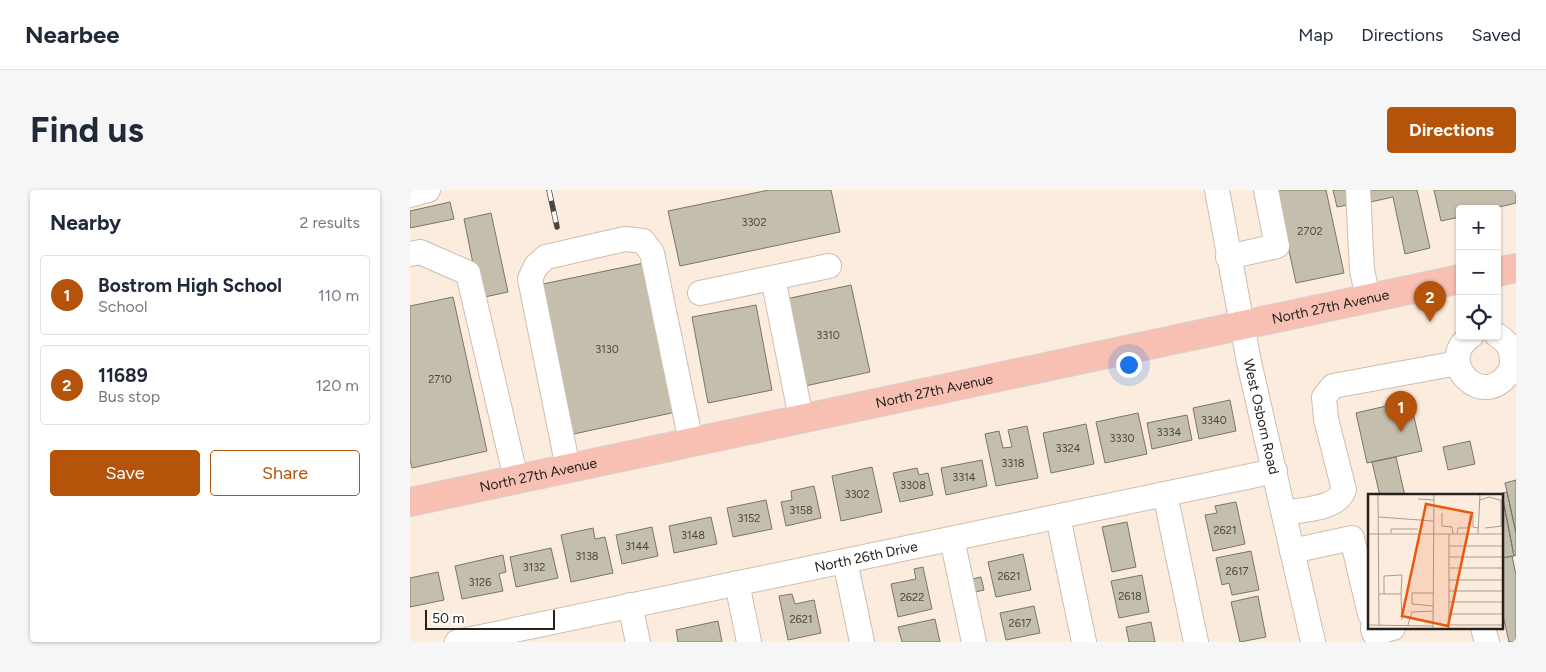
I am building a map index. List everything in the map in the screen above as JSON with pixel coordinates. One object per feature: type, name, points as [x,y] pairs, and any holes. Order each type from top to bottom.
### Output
[{"type":"main road","points":[[1501,271],[1516,268]]},
{"type":"main road","name":"North 27th Avenue","points":[[410,502],[1240,324],[1456,280]]},
{"type":"street","points":[[410,195],[428,190]]},
{"type":"street","name":"West Osborn Road","points":[[1217,190],[1240,324],[1313,642]]},
{"type":"street","points":[[1228,257],[1277,246],[1266,190]]},
{"type":"street","points":[[1358,190],[1362,270],[1368,298]]},
{"type":"street","points":[[568,468],[530,280],[536,266],[546,257],[625,239],[643,241],[652,253],[691,442]]},
{"type":"street","points":[[410,254],[420,252],[468,274],[516,479]]},
{"type":"street","points":[[700,293],[830,266]]},
{"type":"street","points":[[773,278],[801,418]]},
{"type":"street","points":[[1466,340],[1461,346],[1458,363],[1466,380],[1474,385],[1492,387],[1501,382],[1512,367],[1513,357],[1506,341],[1501,338]]},
{"type":"street","points":[[1284,513],[1334,503],[1342,496],[1344,490],[1326,419],[1324,397],[1333,386],[1458,363]]},
{"type":"street","name":"North 26th Drive","points":[[457,642],[526,635],[630,605],[1275,471]]},
{"type":"street","points":[[1165,494],[1196,642]]},
{"type":"street","points":[[1058,517],[1084,642]]},
{"type":"street","points":[[1292,551],[1352,538],[1368,606]]},
{"type":"street","points":[[952,539],[974,642]]},
{"type":"street","points":[[845,561],[862,642]]},
{"type":"street","points":[[737,583],[749,642]]},
{"type":"street","points":[[630,605],[638,642]]},
{"type":"street","points":[[1373,630],[1374,633],[1385,630]]},
{"type":"building","points":[[769,190],[831,190],[840,232],[680,266],[668,211]]},
{"type":"building","points":[[1276,190],[1326,190],[1344,273],[1296,283]]},
{"type":"building","points":[[1333,190],[1350,190],[1353,204],[1337,207]]},
{"type":"building","points":[[1363,190],[1417,190],[1430,248],[1405,254],[1393,197],[1366,203]]},
{"type":"building","points":[[1434,190],[1516,190],[1516,203],[1501,207],[1501,205],[1456,205],[1456,218],[1441,221]]},
{"type":"building","points":[[450,202],[454,219],[410,228],[410,211]]},
{"type":"building","points":[[491,213],[508,292],[480,298],[464,219]]},
{"type":"building","points":[[644,263],[676,412],[569,435],[538,285]]},
{"type":"building","points":[[851,285],[870,372],[805,386],[786,299]]},
{"type":"building","points":[[453,297],[487,451],[412,468],[410,459],[410,306]]},
{"type":"building","points":[[756,305],[772,390],[708,403],[692,317]]},
{"type":"building","points":[[1230,400],[1236,431],[1199,439],[1193,408]]},
{"type":"building","points":[[1410,400],[1422,451],[1367,463],[1356,413],[1386,406],[1386,403]]},
{"type":"building","points":[[1138,413],[1147,454],[1105,463],[1096,422]]},
{"type":"building","points":[[1187,415],[1192,440],[1152,449],[1147,423]]},
{"type":"building","points":[[1086,424],[1094,464],[1051,473],[1043,433]]},
{"type":"building","points":[[1027,426],[1038,478],[996,486],[985,434],[999,431],[1003,448],[1012,447],[1008,430]]},
{"type":"building","points":[[1470,441],[1475,464],[1448,470],[1443,447]]},
{"type":"building","points":[[1396,457],[1405,494],[1380,494],[1372,462]]},
{"type":"building","points":[[982,460],[987,486],[946,495],[941,468]]},
{"type":"building","points":[[872,467],[882,512],[841,521],[832,476]]},
{"type":"building","points":[[917,468],[919,475],[928,473],[933,495],[900,502],[893,473]]},
{"type":"building","points":[[1516,480],[1516,533],[1505,483]]},
{"type":"building","points":[[814,486],[821,518],[786,526],[781,502],[792,500],[791,491]]},
{"type":"building","points":[[1507,492],[1516,533],[1516,555],[1514,556],[1504,504],[1504,494],[1502,493]]},
{"type":"building","points":[[766,500],[772,529],[733,537],[727,508]]},
{"type":"building","points":[[1236,502],[1245,544],[1213,551],[1205,515],[1217,513],[1215,506]]},
{"type":"building","points":[[1504,506],[1514,556],[1504,558]]},
{"type":"building","points":[[711,517],[717,544],[674,553],[669,526]]},
{"type":"building","points":[[1127,522],[1136,567],[1112,572],[1102,527]]},
{"type":"building","points":[[652,527],[658,556],[622,564],[616,535]]},
{"type":"building","points":[[593,528],[595,539],[605,537],[613,573],[571,582],[561,535]]},
{"type":"building","points":[[551,548],[558,578],[516,587],[510,557]]},
{"type":"building","points":[[1251,551],[1259,590],[1232,595],[1229,583],[1222,585],[1216,558]]},
{"type":"building","points":[[1023,554],[1031,590],[996,597],[988,562]]},
{"type":"building","points":[[503,555],[506,572],[499,574],[503,591],[462,599],[455,566]]},
{"type":"building","points":[[1512,556],[1516,575],[1516,641],[1509,642],[1504,620],[1504,558]]},
{"type":"building","points":[[923,567],[932,609],[898,617],[891,584],[916,579],[914,569]]},
{"type":"building","points":[[438,572],[444,600],[410,607],[410,578]]},
{"type":"building","points":[[1142,575],[1149,612],[1119,618],[1111,581]]},
{"type":"building","points":[[981,577],[984,590],[971,593],[968,580]]},
{"type":"building","points":[[792,594],[795,604],[814,600],[821,633],[788,640],[779,596]]},
{"type":"building","points":[[1258,596],[1266,637],[1240,642],[1231,602]]},
{"type":"building","points":[[1034,606],[1040,633],[1006,640],[1000,613]]},
{"type":"building","points":[[935,619],[940,642],[902,642],[898,627]]},
{"type":"building","points":[[718,621],[722,642],[678,642],[676,630]]},
{"type":"building","points":[[1151,622],[1155,642],[1129,642],[1126,627]]},
{"type":"railway","points":[[549,190],[557,227]]},
{"type":"place","name":"11689","points":[[1430,322]]},
{"type":"place","name":"Bostrom High School","points":[[1401,432]]}]
